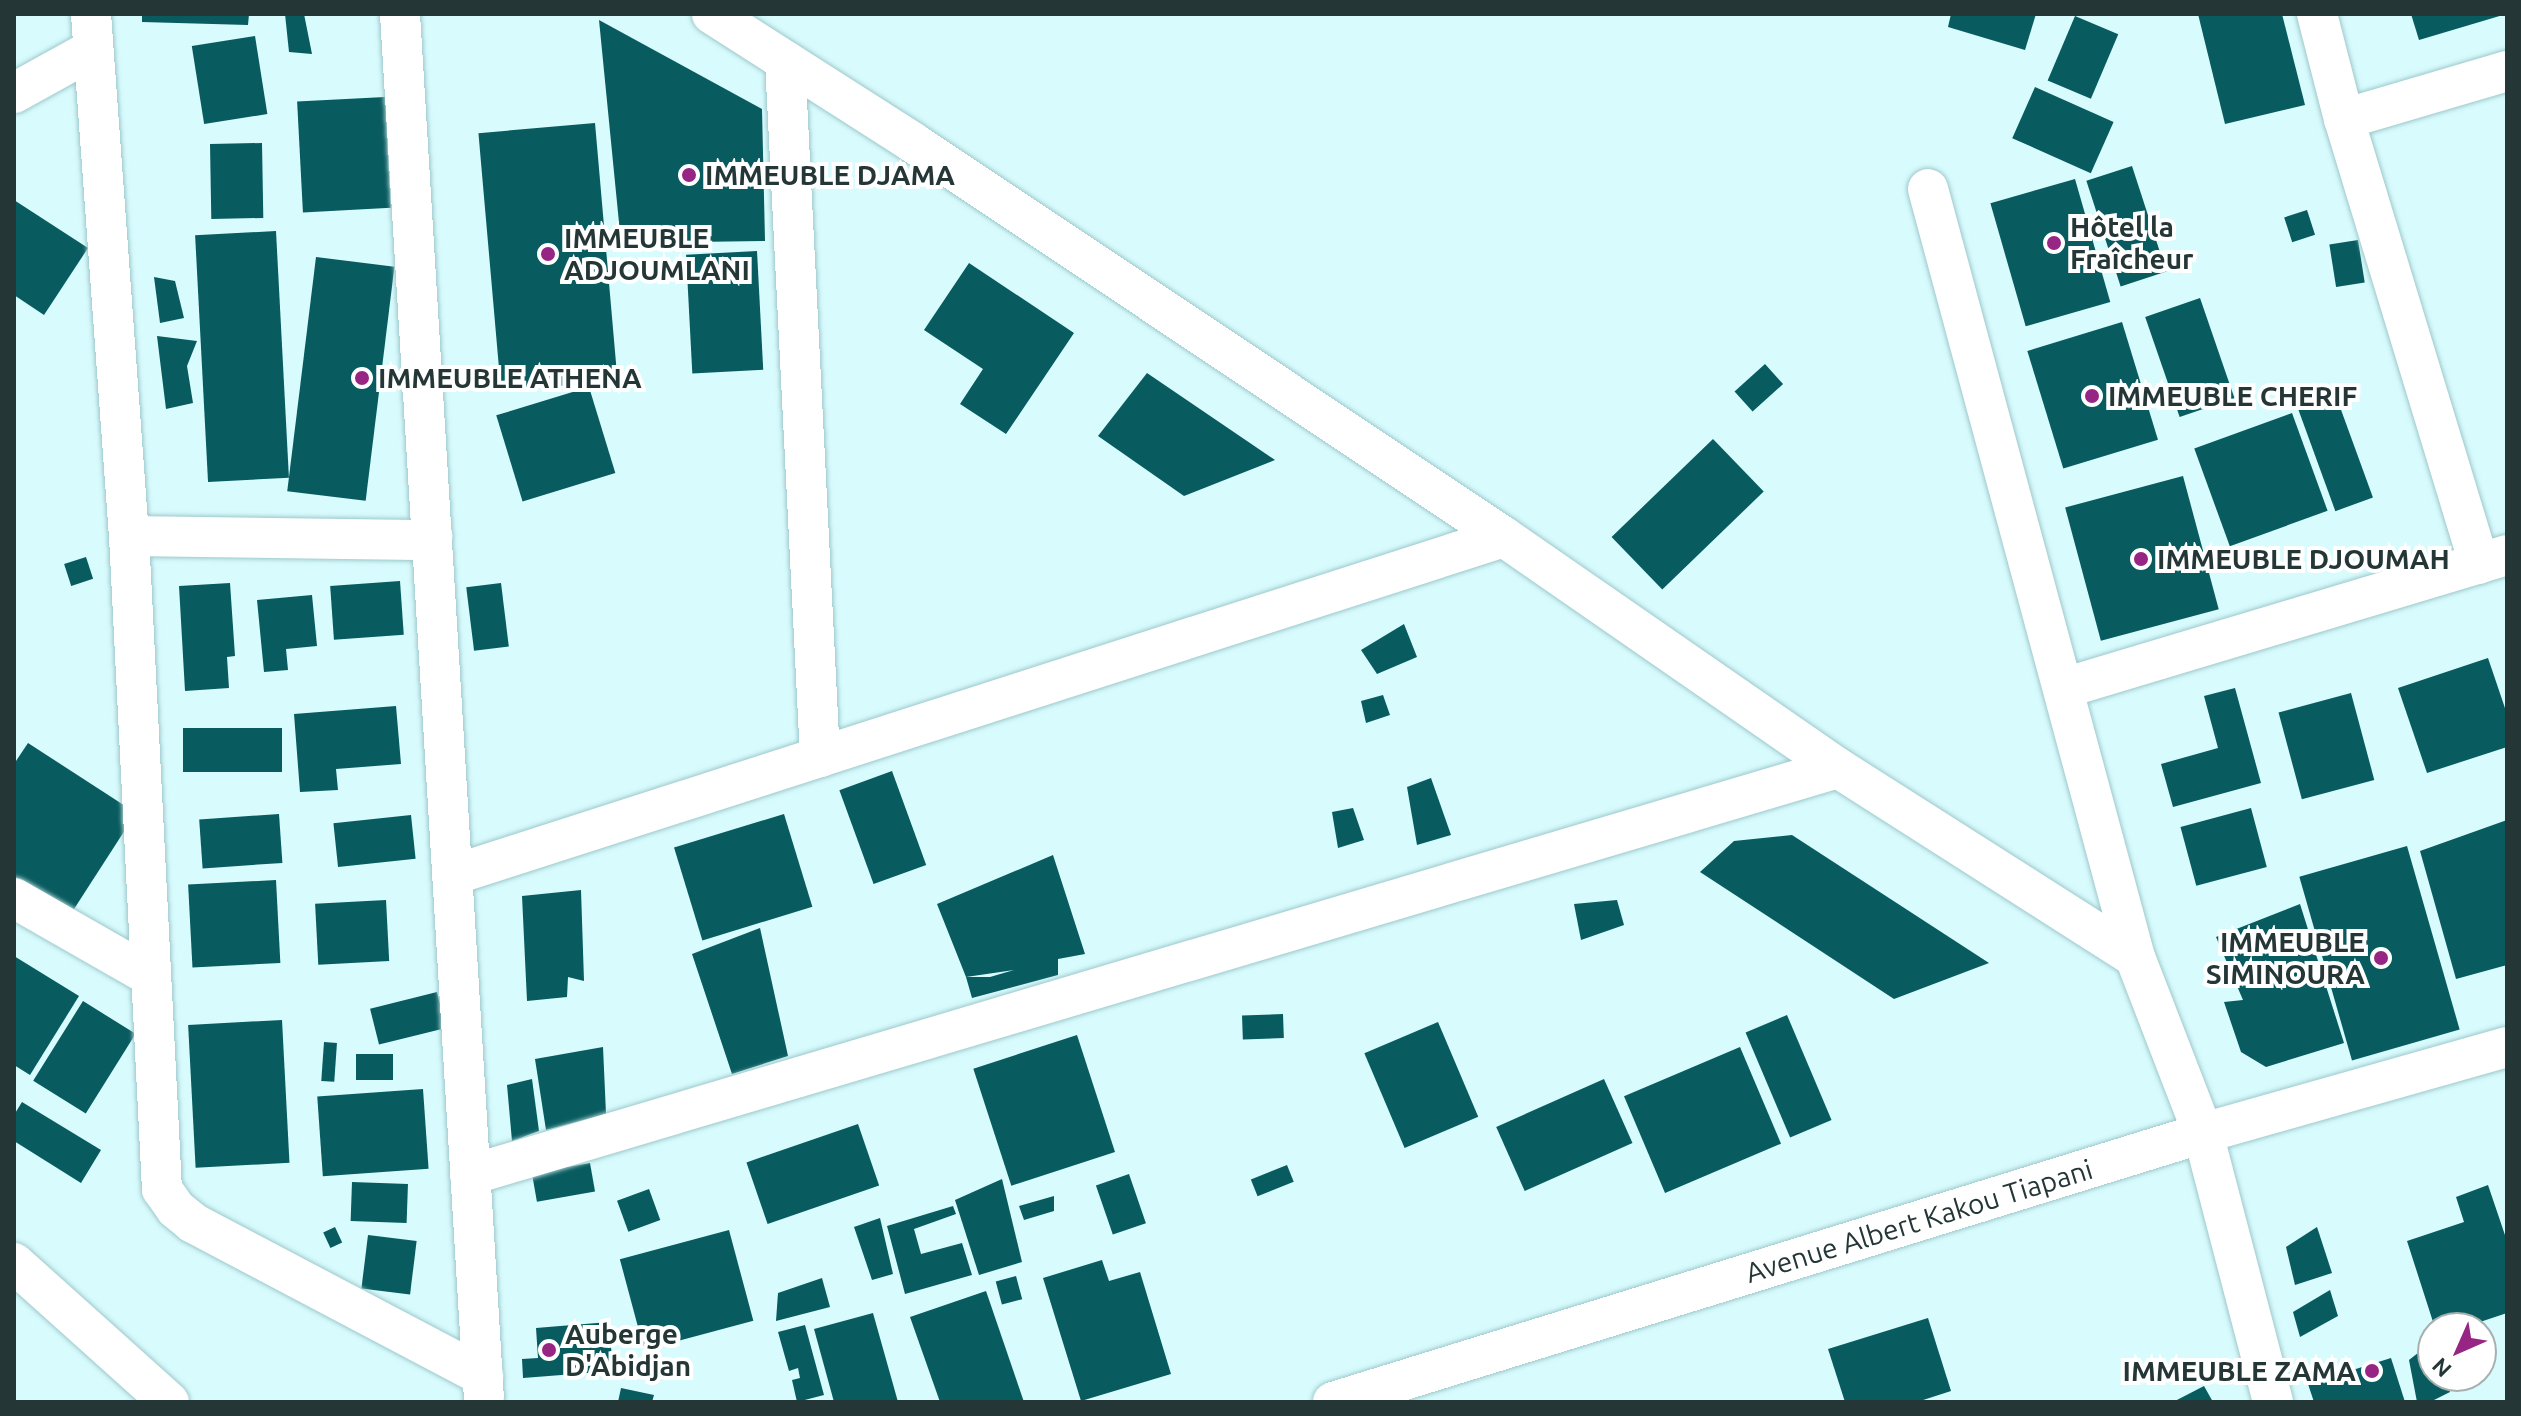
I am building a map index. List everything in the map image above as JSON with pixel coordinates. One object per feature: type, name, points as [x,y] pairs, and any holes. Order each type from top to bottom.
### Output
[{"type":"street","points":[[400,14],[484,1389]]},
{"type":"street","points":[[712,14],[1504,537],[1838,768],[2135,957]]},
{"type":"street","points":[[2064,688],[2493,560],[2344,119],[2317,14]]},
{"type":"street","points":[[14,93],[91,32]]},
{"type":"street","points":[[91,32],[129,536],[162,1189],[176,1209],[193,1223],[484,1389]]},
{"type":"street","points":[[785,61],[820,757]]},
{"type":"street","points":[[2344,119],[2507,71]]},
{"type":"street","points":[[1928,189],[2135,957],[2203,1133],[2273,1402]]},
{"type":"street","points":[[129,536],[417,540],[432,536]]},
{"type":"street","points":[[453,875],[1504,537]]},
{"type":"street","points":[[470,1175],[1838,768]]},
{"type":"street","points":[[14,898],[150,976]]},
{"type":"street","name":"Avenue Albert Kakou Tiapani","points":[[1333,1402],[2203,1133],[2507,1047]]},
{"type":"street","points":[[14,1263],[169,1402]]},
{"type":"building","points":[[142,14],[249,14],[248,25],[142,22]]},
{"type":"building","points":[[285,14],[304,14],[312,54],[289,52]]},
{"type":"building","points":[[1951,14],[2036,14],[2025,50],[1948,27]]},
{"type":"building","points":[[2198,14],[2282,14],[2305,105],[2225,124]]},
{"type":"building","points":[[2411,14],[2503,14],[2503,15],[2419,40]]},
{"type":"building","points":[[2075,16],[2118,34],[2091,99],[2048,80]]},
{"type":"building","name":"IMMEUBLE DJAMA","points":[[599,20],[762,109],[765,241],[621,243]]},
{"type":"building","points":[[255,36],[267,114],[204,124],[192,46]]},
{"type":"building","points":[[2035,87],[2114,122],[2091,173],[2012,138]]},
{"type":"building","points":[[385,97],[391,208],[303,212],[297,102]]},
{"type":"building","name":"IMMEUBLE ADJOUMLANI","points":[[595,123],[618,381],[501,391],[478,133]]},
{"type":"building","points":[[262,143],[263,218],[211,219],[210,144]]},
{"type":"building","points":[[2132,166],[2166,272],[2121,286],[2086,181]]},
{"type":"building","points":[[2075,179],[2110,302],[2026,326],[1990,203]]},
{"type":"building","points":[[14,200],[88,248],[44,315],[14,295]]},
{"type":"building","points":[[2307,210],[2315,235],[2292,242],[2284,217]]},
{"type":"building","points":[[276,231],[289,478],[208,482],[195,235]]},
{"type":"building","points":[[2358,240],[2365,282],[2336,287],[2329,245]]},
{"type":"building","points":[[757,251],[763,370],[692,374],[686,255]]},
{"type":"building","name":"IMMEUBLE ATHENA","points":[[316,257],[394,267],[366,501],[287,491]]},
{"type":"building","points":[[969,263],[1074,333],[1006,434],[960,404],[983,369],[924,330]]},
{"type":"building","points":[[154,277],[175,281],[184,318],[160,323]]},
{"type":"building","points":[[2200,298],[2235,398],[2180,417],[2145,317]]},
{"type":"building","name":"IMMEUBLE CHERIF","points":[[2122,322],[2158,440],[2063,469],[2027,351]]},
{"type":"building","points":[[157,336],[197,341],[187,366],[193,403],[166,409]]},
{"type":"building","points":[[1765,364],[1783,384],[1753,411],[1735,391]]},
{"type":"building","points":[[1147,373],[1275,460],[1184,496],[1098,436]]},
{"type":"building","points":[[589,387],[615,473],[523,501],[496,415]]},
{"type":"building","points":[[2336,396],[2373,497],[2335,511],[2298,410]]},
{"type":"building","points":[[2292,413],[2328,511],[2230,546],[2194,449]]},
{"type":"building","points":[[1713,439],[1764,492],[1662,589],[1612,537]]},
{"type":"building","name":"IMMEUBLE DJOUMAH","points":[[2183,476],[2219,609],[2101,641],[2065,508]]},
{"type":"building","points":[[86,557],[93,579],[71,586],[64,564]]},
{"type":"building","points":[[400,581],[404,635],[334,640],[330,586]]},
{"type":"building","points":[[230,583],[235,656],[227,657],[229,688],[185,691],[179,586]]},
{"type":"building","points":[[501,583],[509,647],[474,651],[466,587]]},
{"type":"building","points":[[312,595],[317,646],[286,649],[288,670],[264,672],[257,600]]},
{"type":"building","points":[[1404,624],[1417,657],[1377,674],[1361,650]]},
{"type":"building","points":[[2488,658],[2507,714],[2507,747],[2427,773],[2398,688]]},
{"type":"building","points":[[2235,688],[2261,783],[2173,807],[2161,764],[2218,748],[2204,696]]},
{"type":"building","points":[[2351,693],[2374,780],[2302,799],[2279,712]]},
{"type":"building","points":[[1383,695],[1390,715],[1366,723],[1361,701]]},
{"type":"building","points":[[396,706],[401,764],[336,769],[338,790],[300,792],[294,714]]},
{"type":"building","points":[[183,728],[282,728],[282,772],[183,772]]},
{"type":"building","points":[[28,743],[136,813],[65,923],[14,891],[14,764]]},
{"type":"building","points":[[892,771],[926,865],[874,884],[839,790]]},
{"type":"building","points":[[1431,778],[1451,835],[1417,845],[1407,787]]},
{"type":"building","points":[[1353,808],[1364,840],[1338,848],[1332,812]]},
{"type":"building","points":[[2251,808],[2267,867],[2196,886],[2180,827]]},
{"type":"building","points":[[279,814],[282,863],[203,868],[199,820]]},
{"type":"building","points":[[784,814],[812,907],[702,940],[674,848]]},
{"type":"building","points":[[411,815],[416,859],[338,867],[333,823]]},
{"type":"building","points":[[2507,820],[2507,965],[2456,979],[2420,851]]},
{"type":"building","points":[[1792,835],[1989,963],[1894,999],[1700,872],[1734,841]]},
{"type":"building","name":"IMMEUBLE SIMINOURA","points":[[2407,846],[2460,1030],[2352,1060],[2299,877]]},
{"type":"building","points":[[1053,855],[1085,954],[1058,959],[1058,975],[972,998],[937,904]],"holes":[[[1014,970],[990,977],[966,977]]]},
{"type":"building","points":[[276,880],[280,963],[192,967],[188,885]]},
{"type":"building","points":[[581,890],[584,981],[568,977],[567,997],[527,1001],[522,896]]},
{"type":"building","points":[[386,900],[389,961],[318,965],[315,904]]},
{"type":"building","points":[[1617,900],[1624,925],[1581,940],[1574,904]]},
{"type":"building","points":[[2300,904],[2344,1043],[2266,1067],[2241,1052],[2224,1002],[2243,1000],[2216,937]]},
{"type":"building","points":[[760,928],[788,1056],[732,1074],[692,954]]},
{"type":"building","points":[[14,956],[79,996],[30,1075],[14,1065]]},
{"type":"building","points":[[437,992],[446,1028],[379,1045],[370,1009]]},
{"type":"building","points":[[83,1001],[136,1034],[86,1114],[33,1081]]},
{"type":"building","points":[[1283,1014],[1284,1038],[1243,1039],[1242,1015]]},
{"type":"building","points":[[1787,1015],[1832,1120],[1790,1138],[1746,1033]]},
{"type":"building","points":[[282,1020],[289,1163],[196,1168],[188,1025]]},
{"type":"building","points":[[1438,1022],[1478,1117],[1405,1148],[1364,1053]]},
{"type":"building","points":[[1077,1035],[1115,1152],[1011,1186],[973,1069]]},
{"type":"building","points":[[324,1042],[337,1043],[334,1082],[321,1081]]},
{"type":"building","points":[[603,1047],[606,1114],[546,1130],[535,1059]]},
{"type":"building","points":[[1740,1047],[1781,1144],[1665,1193],[1624,1096]]},
{"type":"building","points":[[356,1054],[393,1054],[393,1080],[356,1080]]},
{"type":"building","points":[[532,1079],[539,1131],[512,1141],[507,1085]]},
{"type":"building","points":[[1604,1079],[1632,1143],[1525,1191],[1496,1127]]},
{"type":"building","points":[[423,1089],[429,1169],[323,1176],[317,1096]]},
{"type":"building","points":[[22,1102],[101,1150],[81,1183],[14,1141],[14,1115]]},
{"type":"building","points":[[858,1124],[879,1185],[768,1224],[746,1162]]},
{"type":"building","points":[[590,1163],[595,1192],[537,1202],[532,1173]]},
{"type":"building","points":[[1287,1165],[1294,1182],[1258,1196],[1251,1180]]},
{"type":"building","points":[[1129,1174],[1146,1223],[1113,1235],[1096,1185]]},
{"type":"building","points":[[1002,1179],[1022,1262],[979,1275],[955,1200]]},
{"type":"building","points":[[352,1182],[408,1184],[407,1223],[351,1221]]},
{"type":"building","points":[[2488,1185],[2507,1241],[2507,1313],[2497,1316],[2497,1312],[2430,1312],[2407,1241],[2464,1222],[2456,1197]]},
{"type":"building","points":[[649,1189],[660,1220],[628,1232],[617,1201]]},
{"type":"building","points":[[1054,1196],[1054,1211],[1024,1220],[1019,1206]]},
{"type":"building","points":[[953,1206],[956,1214],[914,1229],[921,1254],[962,1243],[972,1275],[905,1294],[887,1226]]},
{"type":"building","points":[[880,1218],[893,1274],[872,1280],[854,1227]]},
{"type":"building","points":[[335,1227],[342,1242],[330,1248],[323,1232]]},
{"type":"building","points":[[2317,1227],[2332,1273],[2295,1285],[2286,1247]]},
{"type":"building","points":[[729,1230],[753,1321],[644,1350],[620,1259]]},
{"type":"building","points":[[368,1235],[417,1241],[410,1295],[361,1289]]},
{"type":"building","points":[[1102,1260],[1109,1281],[1140,1272],[1171,1374],[1081,1401],[1043,1278]]},
{"type":"building","points":[[1016,1276],[1022,1299],[1002,1305],[996,1281]]},
{"type":"building","points":[[822,1278],[830,1307],[776,1321],[778,1293]]},
{"type":"building","points":[[2330,1290],[2338,1316],[2300,1337],[2293,1312]]},
{"type":"building","points":[[986,1291],[1024,1402],[940,1402],[910,1317]]},
{"type":"building","points":[[873,1313],[898,1402],[834,1402],[814,1329]]},
{"type":"building","points":[[1928,1318],[1951,1391],[1917,1402],[1845,1402],[1828,1349]]},
{"type":"building","points":[[609,1322],[613,1371],[523,1378],[522,1359],[538,1358],[536,1328]]},
{"type":"building","points":[[805,1325],[824,1395],[797,1402],[792,1380],[800,1378],[798,1368],[789,1371],[778,1332]]},
{"type":"building","points":[[2417,1354],[2417,1392],[2450,1392],[2430,1402],[2417,1402],[2409,1360]]},
{"type":"building","name":"IMMEUBLE ZAMA","points":[[2391,1358],[2405,1402],[2314,1402],[2308,1384]]},
{"type":"building","points":[[2204,1386],[2213,1402],[2173,1402]]},
{"type":"building","points":[[621,1388],[654,1395],[652,1402],[618,1402]]},
{"type":"place","name":"IMMEUBLE DJAMA","points":[[689,175]]},
{"type":"place","name":"Hôtel la Fraîcheur","points":[[2054,243]]},
{"type":"place","name":"IMMEUBLE ADJOUMLANI","points":[[548,254]]},
{"type":"place","name":"IMMEUBLE ATHENA","points":[[362,378]]},
{"type":"place","name":"IMMEUBLE CHERIF","points":[[2092,396]]},
{"type":"place","name":"IMMEUBLE DJOUMAH","points":[[2141,559]]},
{"type":"place","name":"IMMEUBLE SIMINOURA","points":[[2381,958]]},
{"type":"place","name":"Auberge D'Abidjan","points":[[549,1350]]},
{"type":"place","name":"IMMEUBLE ZAMA","points":[[2372,1371]]}]
